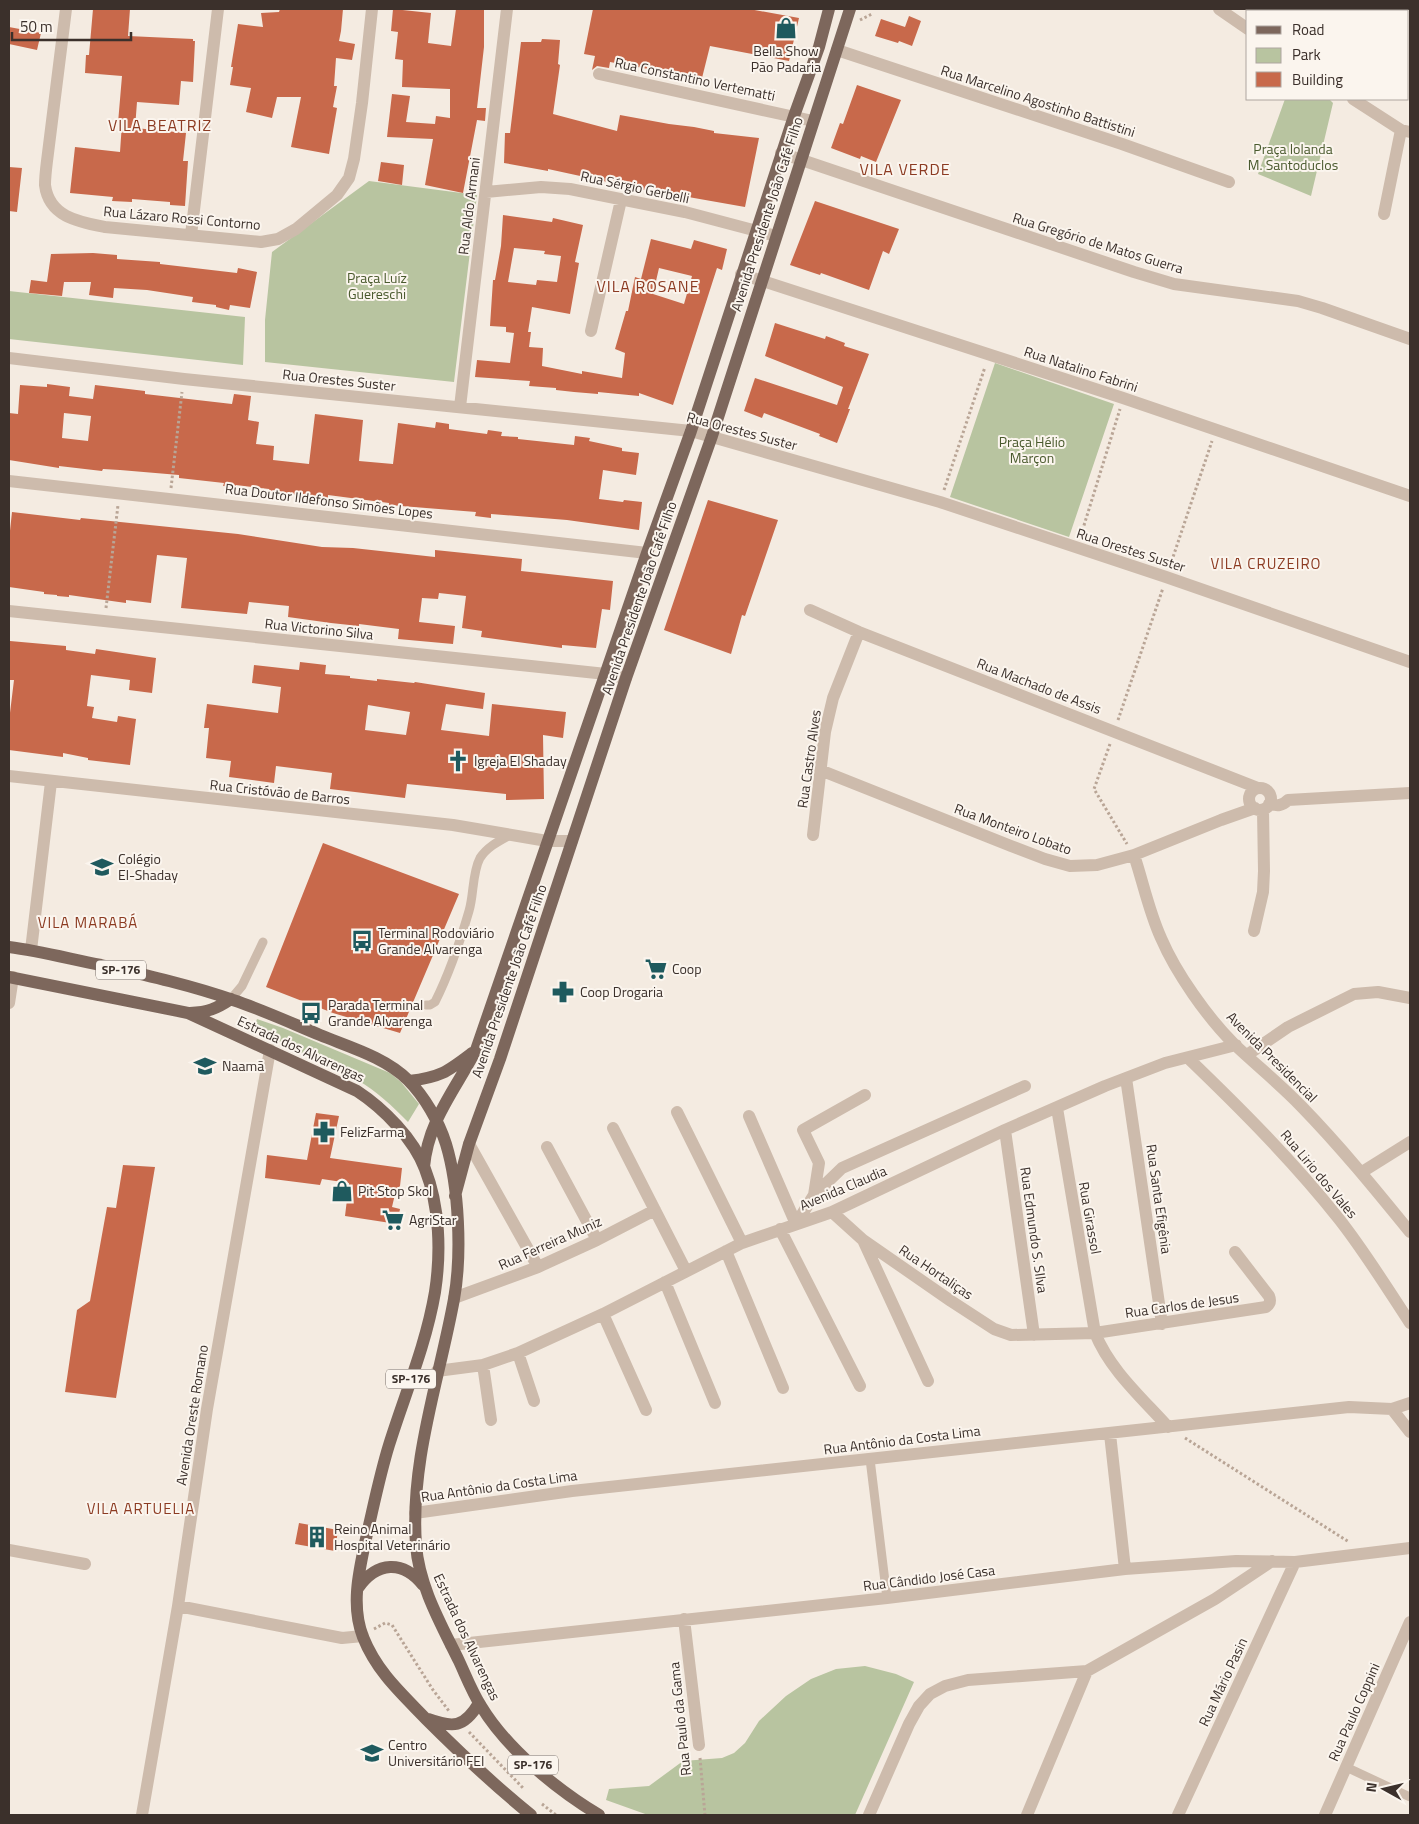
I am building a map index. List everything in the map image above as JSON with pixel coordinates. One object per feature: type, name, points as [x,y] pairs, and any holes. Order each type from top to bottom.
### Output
[{"type":"main road","name":"Avenida Presidente João Café Filho","points":[[424,1167],[428,1142],[435,1120],[476,1050],[547,840],[691,431],[781,153],[819,46],[829,9]]},
{"type":"main road","name":"Avenida Presidente João Café Filho","points":[[455,1196],[469,1144],[500,1059],[626,678],[712,436],[850,9]]},
{"type":"main road","name":"Estrada dos Alvarengas","points":[[9,947],[31,950],[159,978],[232,999],[380,1061],[409,1081],[425,1101],[446,1146],[455,1196],[458,1244],[454,1298],[437,1372],[418,1474],[415,1513],[416,1547],[424,1585],[479,1703],[492,1724],[526,1760],[573,1798],[599,1815]]},
{"type":"main road","name":"Estrada dos Alvarengas","points":[[11,977],[188,1013],[340,1082],[375,1103],[403,1134],[424,1167],[431,1189],[437,1232],[438,1273],[426,1332],[380,1474],[357,1590],[358,1615],[363,1636],[371,1653],[397,1690],[466,1759],[531,1815]]},
{"type":"main road","points":[[188,1013],[217,1009],[232,999]]},
{"type":"main road","points":[[409,1081],[428,1079],[443,1074],[476,1050]]},
{"type":"main road","points":[[357,1590],[368,1576],[380,1567],[398,1568],[411,1573],[424,1585]]},
{"type":"main road","points":[[425,1718],[444,1724],[461,1723],[472,1714],[479,1703]]},
{"type":"street","name":"Rua Lázaro Rossi Contorno","points":[[66,9],[45,185],[50,202],[60,213],[80,222],[105,227],[261,242],[278,239],[303,224],[343,188],[349,178],[354,159],[362,104],[372,9]]},
{"type":"street","points":[[191,235],[218,9]]},
{"type":"street","name":"Rua Aldo Armani","points":[[460,407],[507,9]]},
{"type":"street","points":[[1219,9],[1246,28]]},
{"type":"street","name":"Rua Marcelino Agostinho Battistini","points":[[837,50],[1122,144],[1229,182]]},
{"type":"street","name":"Rua Constantino Vertematti","points":[[599,74],[813,121]]},
{"type":"street","points":[[1355,100],[1406,131],[1384,214]]},
{"type":"street","name":"Rua Gregório de Matos Guerra","points":[[781,153],[1142,275],[1174,284],[1298,301],[1410,339]]},
{"type":"street","name":"Rua Sérgio Gerbelli","points":[[486,192],[541,187],[570,189],[685,212],[776,236]]},
{"type":"street","points":[[591,331],[621,200]]},
{"type":"street","name":"Rua Natalino Fabrini","points":[[741,274],[1123,398],[1410,496]]},
{"type":"street","name":"Rua Orestes Suster","points":[[9,358],[184,379],[691,431],[940,502],[1166,577],[1410,662]]},
{"type":"street","name":"Rua Doutor Ildefonso Simões Lopes","points":[[9,481],[647,553]]},
{"type":"street","name":"Rua Machado de Assis","points":[[810,610],[859,632],[1258,788],[1265,789],[1264,804]]},
{"type":"street","name":"Rua Victorino Silva","points":[[9,611],[606,674],[626,678]]},
{"type":"street","name":"Rua Castro Alves","points":[[813,835],[825,732],[834,698],[859,632]]},
{"type":"street","name":"Rua Monteiro Lobato","points":[[820,770],[1010,846],[1070,866],[1097,865],[1134,855],[1264,804]]},
{"type":"street","name":"Rua Cristóvão de Barros","points":[[9,776],[453,825],[547,840],[572,841]]},
{"type":"street","points":[[31,950],[51,782]]},
{"type":"street","points":[[1258,788],[1253,790],[1250,796],[1251,806],[1264,804],[1278,806],[1288,800],[1410,793]]},
{"type":"street","points":[[1254,931],[1263,892],[1264,804]]},
{"type":"street","name":"Avenida Presidencial","points":[[1134,855],[1161,938],[1174,963],[1197,998],[1217,1025],[1236,1046],[1300,1105],[1362,1172],[1410,1232]]},
{"type":"street","points":[[9,1003],[11,977]]},
{"type":"street","points":[[1247,1055],[1288,1028],[1354,994],[1378,992],[1410,998]]},
{"type":"street","name":"Avenida Claudia","points":[[437,1372],[483,1364],[518,1353],[603,1314],[742,1243],[832,1212],[1005,1130],[1126,1078],[1165,1063],[1236,1046]]},
{"type":"street","name":"Avenida Oreste Romano","points":[[142,1815],[178,1606],[207,1409],[270,1050]]},
{"type":"street","name":"Rua Lirio dos Vales","points":[[1188,1058],[1276,1145],[1340,1220],[1410,1323]]},
{"type":"street","name":"Rua Santa Efigênia","points":[[1126,1078],[1162,1324]]},
{"type":"street","points":[[796,1224],[814,1195],[842,1168],[1026,1086]]},
{"type":"street","points":[[814,1195],[819,1163],[803,1130],[865,1095]]},
{"type":"street","name":"Rua Girassol","points":[[1057,1108],[1095,1333],[1108,1359],[1117,1371],[1168,1427]]},
{"type":"street","points":[[677,1112],[742,1243]]},
{"type":"street","points":[[749,1116],[796,1224]]},
{"type":"street","points":[[613,1128],[686,1271]]},
{"type":"street","name":"Rua Edmundo S. SIlva","points":[[1005,1130],[1034,1335]]},
{"type":"street","points":[[1362,1172],[1410,1142]]},
{"type":"street","points":[[469,1144],[538,1267]]},
{"type":"street","points":[[547,1147],[598,1240]]},
{"type":"street","name":"Rua Ferreira Muniz","points":[[454,1298],[538,1267],[598,1240],[655,1210]]},
{"type":"street","name":"Rua Hortaliças","points":[[832,1212],[863,1240],[994,1329],[1011,1335],[1034,1335]]},
{"type":"street","points":[[780,1229],[860,1386]]},
{"type":"street","points":[[863,1240],[928,1381]]},
{"type":"street","points":[[726,1252],[783,1388]]},
{"type":"street","name":"Rua Carlos de Jesus","points":[[1034,1335],[1095,1333],[1260,1310],[1269,1305],[1269,1296],[1235,1252]]},
{"type":"street","points":[[665,1282],[715,1404]]},
{"type":"street","points":[[603,1314],[646,1410]]},
{"type":"street","points":[[518,1353],[534,1401]]},
{"type":"street","points":[[483,1364],[491,1420]]},
{"type":"street","name":"Rua Antônio da Costa Lima","points":[[415,1513],[572,1491],[1349,1407],[1392,1408],[1410,1403]]},
{"type":"street","points":[[1392,1408],[1410,1432]]},
{"type":"street","points":[[1110,1434],[1125,1569]]},
{"type":"street","name":"Rua Cândido José Casa","points":[[451,1645],[887,1598],[1125,1569],[1236,1561],[1272,1560],[1295,1562],[1410,1548]]},
{"type":"street","points":[[9,1550],[85,1564]]},
{"type":"street","points":[[869,1815],[909,1724],[919,1706],[930,1694],[946,1686],[968,1680],[1087,1671],[1206,1604],[1272,1560]]},
{"type":"street","name":"Rua Mário Pasin","points":[[1178,1815],[1295,1562]]},
{"type":"street","points":[[178,1606],[342,1638],[363,1636]]},
{"type":"street","name":"Rua Paulo da Gama","points":[[684,1619],[699,1745]]},
{"type":"street","name":"Rua Paulo Coppini","points":[[1324,1815],[1410,1622]]},
{"type":"street","points":[[1027,1815],[1087,1671]]},
{"type":"lane","points":[[426,1005],[435,1002],[464,925],[474,890],[479,860],[493,844],[510,834]]},
{"type":"lane","points":[[232,999],[242,986],[262,942]]},
{"type":"lane","points":[[870,1459],[887,1598]]},
{"type":"lane","points":[[1346,1767],[1410,1797]]},
{"type":"path","points":[[855,23],[872,14]]},
{"type":"path","points":[[940,502],[989,354]]},
{"type":"path","points":[[170,498],[184,379]]},
{"type":"path","points":[[1077,547],[1123,398]]},
{"type":"path","points":[[1134,855],[1094,789],[1216,429]]},
{"type":"path","points":[[105,621],[119,493]]},
{"type":"path","points":[[1168,1427],[1368,1554]]},
{"type":"path","name":"Rua Paulo da Gama","points":[[699,1745],[705,1815]]},
{"type":"green space","name":"Praça Iolanda M. Santoduclos","points":[[1285,100],[1330,100],[1333,103],[1311,196],[1258,174]]},
{"type":"green space","name":"Praça Luíz Guereschi","points":[[369,181],[477,195],[454,382],[265,362],[265,320],[272,252]]},
{"type":"green space","points":[[9,291],[245,317],[243,365],[9,339]]},
{"type":"green space","name":"Praça Hélio Marçon","points":[[995,363],[1114,404],[1069,537],[950,497]]},
{"type":"green space","points":[[257,1019],[390,1073],[401,1082],[419,1104],[408,1122],[384,1099],[364,1084],[279,1041],[255,1025]]},
{"type":"green space","points":[[865,1666],[896,1674],[914,1682],[855,1815],[648,1815],[606,1800],[609,1789],[649,1786],[683,1761],[722,1758],[734,1753],[745,1743],[759,1721],[786,1696],[811,1679],[836,1669]]},
{"type":"building","points":[[93,9],[130,9],[128,36],[193,39],[195,41],[193,82],[181,81],[179,105],[137,102],[135,128],[186,133],[183,161],[188,161],[185,206],[170,205],[170,202],[132,199],[132,202],[112,201],[113,197],[70,193],[75,147],[120,152],[122,123],[118,123],[122,76],[85,73],[86,55],[89,55]]},
{"type":"building","points":[[280,9],[343,9],[339,41],[355,44],[352,60],[336,58],[334,86],[337,86],[333,107],[337,108],[329,154],[291,147],[301,97],[277,97],[272,118],[246,112],[251,88],[230,85],[238,24],[263,27],[261,13],[279,12]]},
{"type":"building","points":[[393,9],[431,13],[428,43],[451,46],[456,9],[484,9],[484,47],[477,108],[486,108],[485,121],[477,120],[463,193],[425,185],[433,139],[387,137],[392,94],[410,96],[406,122],[435,124],[436,116],[450,118],[450,89],[402,87],[403,60],[395,59],[398,32],[391,31]]},
{"type":"building","points":[[593,9],[749,9],[799,18],[789,61],[710,46],[702,78],[610,62],[609,68],[597,66],[592,70],[595,56],[584,54]]},
{"type":"building","points":[[909,16],[921,21],[912,46],[875,36],[881,19],[905,27]]},
{"type":"building","points":[[9,27],[41,33],[37,50],[9,44]]},
{"type":"building","points":[[542,39],[560,40],[558,64],[560,65],[553,114],[617,131],[620,115],[694,127],[714,131],[714,133],[759,138],[745,207],[677,195],[677,197],[548,169],[548,171],[504,163],[505,133],[510,133],[521,42],[541,42]]},
{"type":"building","points":[[857,85],[901,100],[876,162],[861,156],[860,159],[831,148],[840,123],[843,124]]},
{"type":"building","points":[[381,162],[404,165],[402,185],[378,181]]},
{"type":"building","points":[[9,167],[22,168],[17,212],[9,211]]},
{"type":"building","points":[[815,201],[899,229],[889,254],[883,251],[869,290],[821,273],[820,275],[790,265]]},
{"type":"building","points":[[503,215],[552,222],[553,218],[583,225],[575,262],[579,263],[570,314],[532,307],[528,332],[531,332],[529,347],[543,348],[542,366],[582,374],[582,371],[622,378],[625,353],[615,349],[626,311],[628,311],[635,277],[641,279],[651,239],[691,249],[694,240],[727,249],[722,270],[717,268],[673,405],[639,393],[639,396],[574,392],[556,390],[556,388],[529,386],[530,381],[475,377],[477,360],[510,363],[514,333],[506,332],[506,327],[490,326],[493,280],[495,280],[501,246]],"holes":[[[514,248],[545,251],[544,254],[561,256],[557,282],[537,280],[536,285],[508,282]],[[659,268],[692,276],[684,304],[653,294]]]},
{"type":"building","points":[[93,253],[117,255],[117,259],[160,262],[160,264],[237,273],[238,268],[257,272],[250,308],[230,305],[229,310],[216,307],[216,305],[192,302],[193,297],[147,290],[114,288],[113,298],[89,295],[91,282],[64,282],[62,296],[29,293],[31,280],[47,282],[51,254]]},
{"type":"building","points":[[775,323],[825,339],[826,336],[845,343],[844,346],[869,354],[837,443],[819,436],[820,434],[764,413],[762,418],[744,411],[755,378],[837,405],[843,387],[765,356]]},
{"type":"building","points":[[47,384],[70,387],[69,396],[93,399],[95,385],[145,391],[145,394],[232,404],[234,394],[251,396],[248,420],[259,422],[256,444],[274,446],[273,460],[309,464],[315,414],[363,420],[359,461],[393,464],[398,423],[435,428],[436,422],[449,424],[449,429],[487,434],[488,430],[502,432],[501,436],[518,437],[518,439],[574,445],[575,436],[590,438],[589,441],[622,448],[622,451],[639,453],[636,475],[603,470],[599,499],[642,502],[639,530],[567,520],[491,514],[491,518],[475,516],[476,512],[389,505],[389,503],[328,495],[328,498],[269,492],[269,489],[236,485],[236,487],[223,486],[224,483],[179,478],[179,475],[103,469],[102,471],[59,466],[59,468],[9,460],[9,413],[18,414],[20,385],[47,387]],"holes":[[[64,413],[91,416],[88,441],[62,438]]]},
{"type":"building","points":[[708,500],[778,520],[745,616],[742,615],[731,654],[664,630]]},
{"type":"building","points":[[12,512],[238,534],[322,547],[353,548],[435,557],[435,550],[522,559],[521,571],[613,581],[610,610],[602,609],[596,648],[562,645],[562,648],[481,637],[482,631],[462,628],[466,596],[439,593],[438,599],[422,598],[419,622],[455,626],[453,644],[398,639],[399,629],[288,617],[289,606],[249,602],[247,614],[181,608],[187,558],[157,555],[151,603],[126,600],[126,603],[69,595],[69,597],[44,594],[44,592],[9,587],[9,540]]},
{"type":"building","points":[[10,641],[66,646],[66,650],[95,654],[96,649],[156,658],[152,693],[129,690],[130,680],[91,675],[87,706],[94,707],[92,718],[117,722],[118,716],[136,719],[130,765],[88,760],[88,758],[63,753],[63,757],[9,750],[9,721],[14,680],[9,680]]},
{"type":"building","points":[[300,662],[326,665],[325,674],[377,681],[377,679],[415,682],[485,693],[483,709],[446,704],[441,730],[489,736],[492,704],[566,712],[563,738],[543,735],[544,799],[506,800],[506,794],[407,784],[405,798],[330,789],[332,773],[276,766],[274,783],[229,777],[231,761],[206,758],[209,728],[204,728],[207,704],[278,713],[281,687],[252,683],[254,665],[299,670]],"holes":[[[368,705],[410,712],[406,735],[365,730]]]},
{"type":"building","name":"Terminal Rodoviário Grande Alvarenga","points":[[323,843],[459,894],[400,1033],[333,1013],[266,987]]},
{"type":"building","points":[[316,1113],[339,1116],[330,1158],[402,1168],[400,1186],[396,1190],[392,1207],[400,1209],[397,1224],[345,1216],[349,1183],[322,1179],[320,1185],[265,1178],[267,1155],[307,1160]]},
{"type":"building","points":[[123,1165],[155,1167],[116,1398],[65,1392],[77,1310],[90,1301],[107,1207],[116,1208]]},
{"type":"building","name":"Reino Animal Hospital Veterinário","points":[[299,1523],[338,1530],[335,1551],[295,1544]]},
{"type":"place","name":"Bella Show Pão Padaria","points":[[786,28]]},
{"type":"place","name":"Igreja El Shaday","points":[[458,761]]},
{"type":"place","name":"Colégio El-Shaday","points":[[102,867]]},
{"type":"place","name":"Terminal Rodoviário Grande Alvarenga","points":[[362,941]]},
{"type":"place","name":"Coop","points":[[656,969]]},
{"type":"place","name":"Coop Drogaria","points":[[563,992]]},
{"type":"place","name":"Parada Terminal Grande Alvarenga","points":[[311,1013]]},
{"type":"place","name":"Naamã","points":[[205,1066]]},
{"type":"place","name":"FelizFarma","points":[[324,1132]]},
{"type":"place","name":"Pit Stop Skol","points":[[342,1191]]},
{"type":"place","name":"AgriStar","points":[[393,1220]]},
{"type":"place","name":"Reino Animal Hospital Veterinário","points":[[317,1537]]},
{"type":"place","name":"Centro Universitário FEI","points":[[372,1753]]},
{"type":"district","name":"VILA BEATRIZ","points":[[160,125]]},
{"type":"district","name":"VILA VERDE","points":[[905,169]]},
{"type":"district","name":"VILA ROSANE","points":[[648,286]]},
{"type":"district","name":"VILA CRUZEIRO","points":[[1266,564]]},
{"type":"district","name":"VILA MARABÁ","points":[[88,923]]},
{"type":"district","name":"VILA ARTUELIA","points":[[141,1509]]}]
